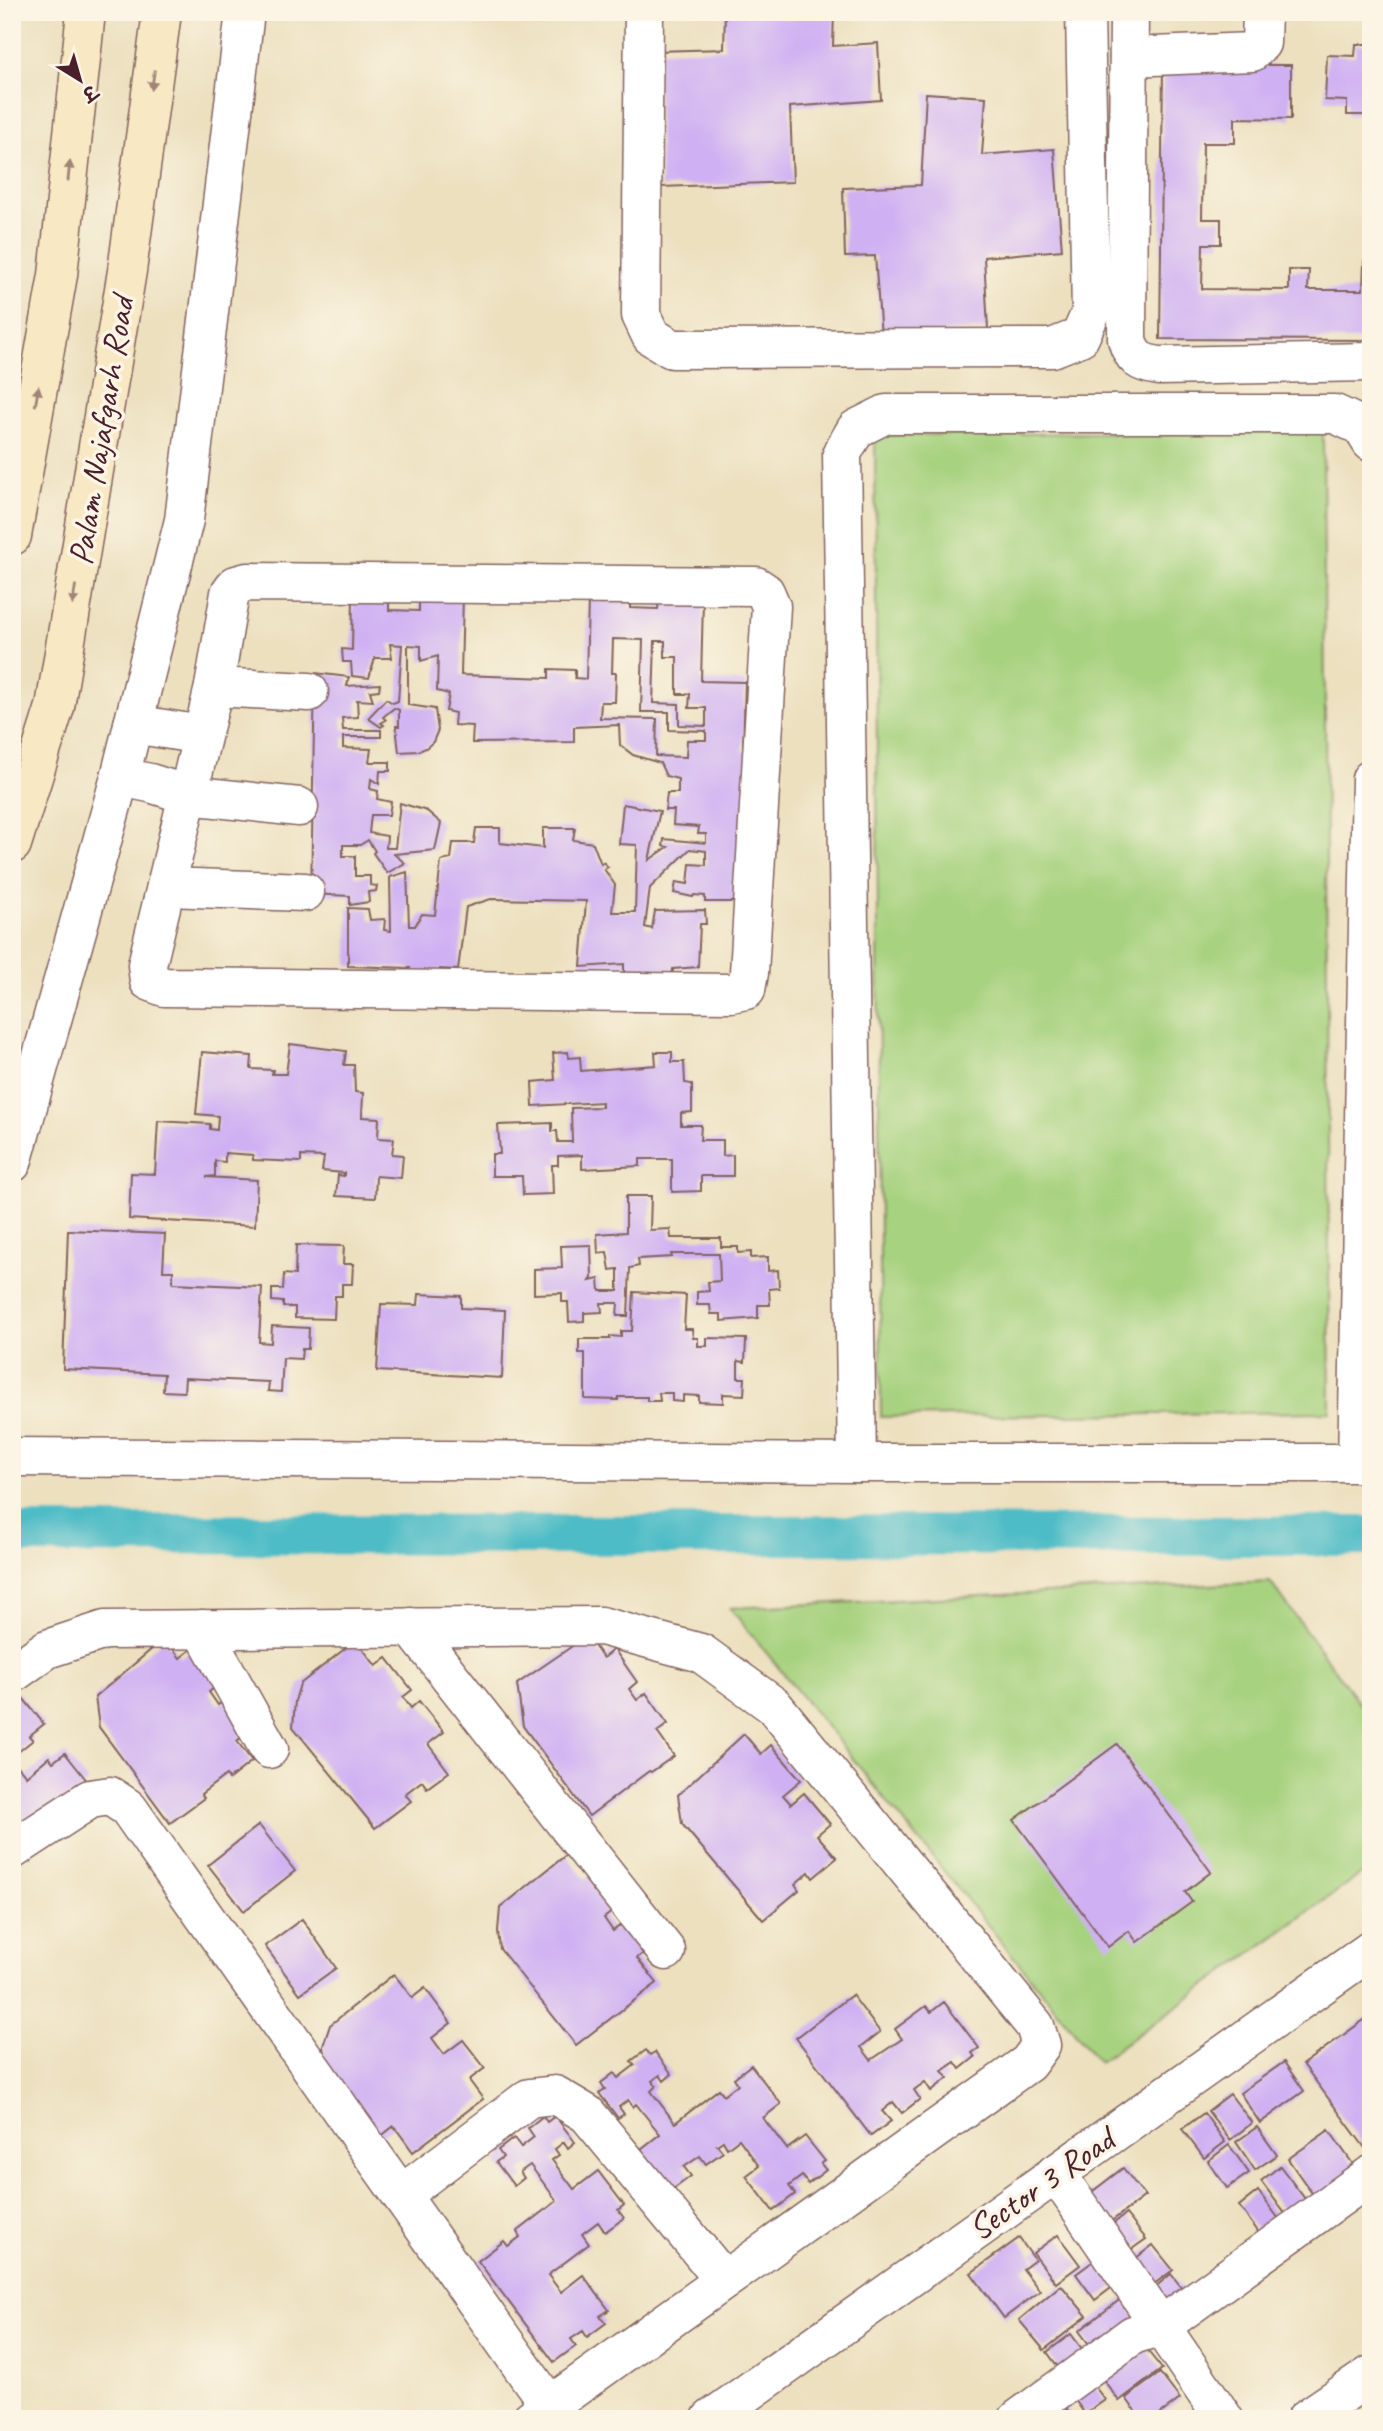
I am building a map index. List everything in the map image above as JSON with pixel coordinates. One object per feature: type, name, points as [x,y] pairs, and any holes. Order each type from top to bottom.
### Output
[{"type":"main road","name":"Palam Najafgarh Road","points":[[12,536],[58,275],[86,12]]},
{"type":"main road","name":"Palam Najafgarh Road","points":[[12,844],[55,707],[127,271],[162,12]]},
{"type":"street","points":[[12,1163],[120,777],[184,520],[245,12]]},
{"type":"street","points":[[644,12],[641,315],[651,336],[672,349],[1052,348],[1080,337],[1091,312],[1085,12]]},
{"type":"street","points":[[1129,12],[1127,339],[1130,354],[1141,363],[1159,366],[1371,362]]},
{"type":"street","points":[[1129,57],[1252,52],[1261,43],[1262,12]]},
{"type":"street","points":[[858,1463],[842,453],[856,429],[886,414],[1335,414],[1361,426],[1370,439]]},
{"type":"street","points":[[247,582],[755,586],[765,592],[771,606],[750,973],[746,990],[731,993],[164,987],[149,981],[147,965],[202,735],[214,687],[230,593],[236,585],[247,582]]},
{"type":"street","points":[[214,687],[309,692]]},
{"type":"street","points":[[133,724],[202,735]]},
{"type":"street","points":[[120,777],[188,795],[299,807]]},
{"type":"street","points":[[12,1457],[858,1463],[1364,1463],[1371,779]]},
{"type":"street","points":[[166,887],[305,892]]},
{"type":"street","points":[[12,1674],[47,1649],[105,1630],[601,1626],[701,1653],[774,1706],[1035,2025],[1041,2045],[1028,2063],[540,2412],[401,2195],[128,1808],[110,1796],[90,1799],[12,1850]]},
{"type":"street","points":[[411,1627],[666,1951]]},
{"type":"street","points":[[202,1629],[269,1749]]},
{"type":"street","name":"Sector 3 Road","points":[[711,2419],[1371,1950]]},
{"type":"street","points":[[401,2195],[529,2098],[555,2095],[587,2114],[724,2280]]},
{"type":"street","points":[[1056,2173],[1224,2419]]},
{"type":"street","points":[[1018,2419],[1133,2335],[1161,2326],[1371,2175]]},
{"type":"street","points":[[1306,2419],[1371,2375]]},
{"type":"green space","points":[[1323,431],[1330,1412],[881,1417],[875,435]]},
{"type":"green space","points":[[1270,1582],[1371,1719],[1371,1867],[1099,2062],[730,1608]]},
{"type":"building","points":[[725,12],[834,12],[833,46],[878,43],[881,100],[790,107],[793,182],[661,187],[656,51],[724,49]]},
{"type":"building","points":[[967,12],[967,17],[937,14]]},
{"type":"building","points":[[1356,44],[1371,44],[1371,115],[1347,115],[1347,101],[1325,100],[1327,55],[1355,56]]},
{"type":"building","points":[[1163,65],[1291,65],[1291,119],[1235,118],[1235,143],[1203,143],[1202,219],[1221,219],[1221,244],[1203,244],[1202,289],[1289,290],[1289,270],[1309,270],[1308,290],[1363,290],[1364,261],[1371,261],[1371,340],[1160,339]]},
{"type":"building","points":[[926,93],[986,97],[982,155],[1054,149],[1062,250],[984,257],[988,329],[881,336],[875,256],[845,257],[843,188],[921,185]]},
{"type":"building","points":[[353,594],[389,594],[389,610],[419,611],[419,594],[463,595],[461,675],[549,678],[549,669],[575,670],[575,678],[586,679],[588,599],[630,599],[630,608],[658,609],[659,600],[703,601],[701,681],[745,682],[743,751],[749,751],[739,902],[705,902],[705,896],[693,897],[674,893],[676,882],[688,884],[690,864],[706,865],[706,851],[690,849],[650,888],[645,927],[652,929],[655,911],[705,910],[706,924],[700,924],[698,967],[673,969],[671,982],[624,981],[624,964],[581,967],[586,901],[491,899],[466,907],[458,970],[440,969],[439,981],[406,983],[410,968],[348,966],[348,908],[368,909],[370,920],[385,919],[384,930],[391,931],[390,877],[407,872],[409,926],[415,926],[422,914],[435,915],[441,861],[451,859],[453,843],[474,843],[476,828],[500,828],[500,843],[543,848],[543,828],[575,828],[573,840],[593,843],[601,864],[603,862],[608,867],[604,869],[615,885],[612,912],[635,912],[637,845],[619,844],[623,804],[660,811],[649,860],[668,847],[663,846],[664,839],[706,843],[706,834],[698,834],[699,827],[673,825],[674,810],[665,810],[667,793],[678,793],[678,779],[666,776],[660,763],[633,755],[620,745],[619,725],[574,727],[574,742],[472,743],[473,726],[454,725],[455,713],[446,711],[449,694],[437,691],[438,656],[421,661],[421,646],[408,645],[408,705],[435,709],[438,730],[433,742],[426,748],[399,752],[396,726],[399,726],[399,710],[394,708],[383,717],[386,720],[381,723],[384,725],[381,727],[368,718],[386,699],[393,703],[398,701],[402,645],[390,644],[392,658],[375,658],[369,678],[352,676],[351,662],[343,662],[342,649],[352,650]],"holes":[[[613,639],[643,640],[641,712],[669,712],[669,730],[706,731],[706,740],[687,740],[686,757],[656,756],[657,719],[600,718],[601,702],[615,702]],[[655,641],[665,641],[665,657],[677,657],[677,694],[690,694],[689,708],[706,708],[706,726],[679,725],[679,704],[653,703]]]},
{"type":"building","points":[[315,673],[349,677],[347,686],[380,684],[379,690],[370,691],[373,701],[357,700],[358,717],[342,718],[343,730],[381,730],[381,737],[343,737],[343,748],[371,749],[369,762],[390,762],[390,771],[380,771],[379,784],[371,779],[370,789],[378,791],[377,799],[391,802],[389,815],[371,815],[369,833],[387,836],[386,848],[395,848],[400,803],[427,811],[441,823],[435,850],[394,854],[405,863],[387,873],[373,853],[375,851],[368,840],[360,845],[343,845],[343,856],[355,856],[355,876],[370,876],[370,885],[377,886],[376,891],[368,892],[369,902],[350,905],[350,896],[311,894]]},
{"type":"building","points":[[290,1044],[346,1051],[344,1065],[354,1065],[355,1092],[363,1093],[362,1117],[379,1118],[378,1138],[394,1139],[392,1154],[403,1155],[401,1178],[376,1176],[375,1198],[336,1196],[338,1175],[344,1176],[344,1173],[322,1171],[324,1157],[301,1156],[301,1162],[253,1160],[253,1155],[225,1153],[225,1162],[215,1161],[215,1176],[206,1177],[257,1180],[255,1226],[129,1219],[131,1173],[155,1174],[158,1121],[210,1124],[210,1129],[217,1130],[218,1116],[196,1114],[202,1052],[252,1056],[251,1069],[273,1070],[272,1074],[286,1074]]},
{"type":"building","points":[[568,1052],[569,1058],[580,1057],[581,1071],[656,1065],[655,1052],[672,1052],[672,1062],[684,1062],[685,1083],[692,1084],[692,1112],[681,1113],[681,1125],[701,1125],[700,1140],[723,1140],[723,1156],[733,1155],[733,1176],[701,1176],[701,1191],[672,1192],[672,1159],[640,1159],[640,1166],[582,1169],[582,1155],[558,1156],[558,1165],[552,1165],[553,1194],[523,1195],[522,1176],[492,1176],[492,1154],[500,1154],[498,1125],[552,1123],[552,1131],[557,1131],[558,1142],[572,1142],[571,1108],[602,1107],[602,1102],[533,1106],[532,1082],[555,1080],[553,1053]]},
{"type":"building","points":[[626,1196],[651,1196],[650,1230],[670,1229],[671,1238],[721,1238],[721,1247],[738,1247],[738,1253],[751,1252],[751,1258],[768,1257],[768,1271],[778,1270],[779,1288],[769,1289],[770,1305],[758,1305],[758,1318],[721,1321],[721,1314],[711,1314],[710,1305],[697,1305],[697,1292],[709,1291],[708,1282],[720,1281],[719,1254],[671,1254],[672,1257],[638,1259],[639,1266],[630,1268],[628,1316],[617,1316],[618,1303],[601,1303],[602,1312],[584,1313],[584,1321],[569,1322],[568,1302],[562,1302],[562,1293],[534,1294],[534,1269],[562,1268],[561,1246],[591,1245],[590,1281],[599,1279],[600,1291],[618,1291],[618,1269],[610,1270],[607,1252],[598,1253],[597,1234],[626,1232]]},
{"type":"building","points":[[68,1230],[165,1234],[163,1271],[173,1271],[173,1283],[262,1287],[259,1342],[271,1343],[272,1326],[309,1328],[308,1349],[302,1349],[301,1359],[283,1358],[281,1392],[268,1391],[269,1382],[185,1378],[184,1392],[163,1391],[164,1374],[63,1369]]},
{"type":"building","points":[[296,1245],[344,1246],[343,1264],[353,1264],[352,1284],[342,1284],[342,1296],[335,1296],[334,1319],[295,1318],[295,1307],[283,1307],[283,1302],[272,1301],[272,1289],[283,1289],[284,1274],[295,1275]]},
{"type":"building","points":[[634,1292],[686,1295],[684,1329],[692,1329],[693,1338],[698,1338],[698,1346],[707,1346],[707,1338],[746,1339],[745,1362],[738,1361],[738,1378],[745,1378],[744,1395],[723,1394],[723,1403],[699,1402],[699,1396],[683,1395],[683,1402],[672,1401],[672,1393],[659,1393],[660,1401],[647,1401],[647,1397],[585,1399],[585,1353],[579,1353],[579,1339],[610,1339],[610,1336],[621,1337],[621,1331],[632,1331]]},
{"type":"building","points":[[419,1294],[461,1296],[461,1308],[505,1310],[502,1378],[377,1371],[381,1304],[418,1305]]},
{"type":"building","points":[[587,1636],[603,1658],[614,1649],[637,1682],[629,1689],[637,1700],[646,1693],[668,1724],[657,1732],[674,1756],[649,1771],[589,1816],[523,1726],[517,1684]]},
{"type":"building","points":[[165,1638],[180,1658],[193,1648],[219,1684],[209,1692],[218,1705],[229,1697],[253,1728],[237,1741],[252,1761],[229,1779],[226,1775],[201,1794],[204,1798],[170,1823],[99,1727],[95,1697]]},
{"type":"building","points":[[356,1640],[376,1666],[387,1658],[412,1690],[403,1697],[411,1708],[419,1701],[444,1732],[428,1744],[449,1772],[427,1788],[422,1781],[405,1794],[411,1801],[375,1828],[293,1727],[295,1701],[300,1684]]},
{"type":"building","points":[[19,1693],[44,1724],[29,1736],[33,1740],[12,1757],[12,1698]]},
{"type":"building","points":[[744,1734],[761,1754],[771,1745],[801,1780],[783,1795],[791,1804],[804,1793],[830,1824],[817,1835],[837,1858],[813,1878],[809,1872],[795,1884],[799,1890],[763,1920],[682,1824],[678,1795]]},
{"type":"building","points":[[1117,1744],[1211,1872],[1185,1892],[1192,1902],[1137,1942],[1129,1931],[1108,1947],[1014,1820]]},
{"type":"building","points":[[65,1753],[88,1782],[12,1846],[12,1759],[26,1776],[49,1757],[53,1762]]},
{"type":"building","points":[[259,1825],[295,1871],[244,1911],[208,1865]]},
{"type":"building","points":[[566,1855],[585,1879],[595,1871],[621,1905],[604,1918],[613,1931],[632,1916],[654,1946],[637,1958],[657,1983],[576,2045],[500,1949],[498,1931],[500,1908]]},
{"type":"building","points":[[302,1919],[336,1968],[300,1994],[265,1946]]},
{"type":"building","points":[[394,1974],[412,1998],[425,1988],[451,2023],[432,2038],[444,2054],[463,2040],[485,2068],[469,2080],[483,2099],[413,2152],[394,2126],[380,2137],[325,2072],[323,2046],[330,2025]]},
{"type":"building","points":[[852,1995],[880,2032],[861,2047],[871,2060],[902,2039],[895,2029],[926,2006],[931,2012],[944,2002],[979,2048],[972,2053],[975,2057],[960,2069],[955,2062],[942,2071],[948,2078],[931,2091],[925,2082],[914,2090],[920,2099],[902,2113],[893,2102],[882,2111],[891,2121],[871,2136],[796,2038]]},
{"type":"building","points":[[1371,2015],[1371,2156],[1303,2064]]},
{"type":"building","points":[[646,2050],[650,2055],[655,2052],[672,2074],[664,2081],[660,2075],[652,2081],[656,2086],[651,2091],[675,2123],[719,2089],[724,2095],[738,2084],[734,2078],[751,2065],[781,2104],[763,2118],[787,2149],[805,2136],[825,2161],[821,2164],[826,2170],[808,2184],[802,2176],[789,2186],[795,2194],[773,2211],[746,2176],[759,2166],[739,2139],[727,2148],[723,2141],[717,2145],[723,2152],[706,2164],[700,2156],[684,2167],[691,2176],[672,2190],[641,2149],[660,2134],[636,2104],[633,2107],[628,2100],[619,2107],[624,2114],[618,2118],[599,2093],[605,2089],[601,2083],[614,2073],[618,2078],[635,2065],[631,2061]]},
{"type":"building","points":[[1284,2062],[1304,2091],[1260,2123],[1240,2093]]},
{"type":"building","points":[[1230,2094],[1252,2123],[1230,2140],[1208,2111]]},
{"type":"building","points":[[1204,2113],[1225,2142],[1204,2158],[1182,2129]]},
{"type":"building","points":[[543,2116],[547,2122],[555,2116],[575,2142],[568,2148],[564,2142],[555,2149],[559,2155],[552,2160],[574,2189],[598,2171],[624,2205],[618,2210],[624,2218],[605,2232],[598,2222],[582,2234],[589,2244],[548,2275],[561,2292],[583,2275],[609,2310],[600,2316],[606,2323],[587,2337],[583,2331],[571,2339],[576,2346],[554,2362],[478,2261],[504,2241],[508,2246],[520,2237],[517,2232],[557,2201],[530,2165],[520,2172],[524,2178],[514,2186],[496,2162],[503,2157],[498,2150],[514,2138],[521,2147],[534,2137],[528,2128]]},
{"type":"building","points":[[1257,2127],[1277,2155],[1255,2170],[1236,2142]]},
{"type":"building","points":[[1329,2130],[1362,2177],[1321,2206],[1288,2159]]},
{"type":"building","points":[[1229,2145],[1249,2173],[1227,2188],[1208,2161]]},
{"type":"building","points":[[1280,2166],[1312,2208],[1292,2223],[1261,2181]]},
{"type":"building","points":[[1123,2168],[1145,2196],[1105,2226],[1084,2198]]},
{"type":"building","points":[[1258,2191],[1285,2227],[1266,2242],[1239,2206]]},
{"type":"building","points":[[1126,2214],[1146,2239],[1125,2254],[1105,2230]]},
{"type":"building","points":[[1058,2235],[1080,2265],[1056,2283],[1033,2253]]},
{"type":"building","points":[[1019,2238],[1035,2260],[1023,2269],[1040,2291],[1004,2318],[971,2273]]},
{"type":"building","points":[[1153,2245],[1173,2270],[1150,2287],[1131,2262]]},
{"type":"building","points":[[1103,2254],[1122,2280],[1095,2300],[1076,2274]]},
{"type":"building","points":[[1171,2274],[1190,2298],[1172,2313],[1153,2289]]},
{"type":"building","points":[[1061,2285],[1087,2316],[1044,2350],[1019,2320]]},
{"type":"building","points":[[1122,2298],[1140,2323],[1098,2356],[1079,2331]]},
{"type":"building","points":[[1071,2334],[1088,2357],[1064,2375],[1047,2352]]},
{"type":"building","points":[[1139,2340],[1162,2369],[1119,2401],[1097,2371]]},
{"type":"building","points":[[1160,2373],[1180,2399],[1153,2419],[1141,2419],[1126,2398]]},
{"type":"building","points":[[1089,2379],[1105,2400],[1085,2414],[1070,2393]]},
{"type":"building","points":[[1057,2395],[1074,2419],[1023,2419]]},
{"type":"waterway","points":[[12,1534],[1371,1536]]}]
